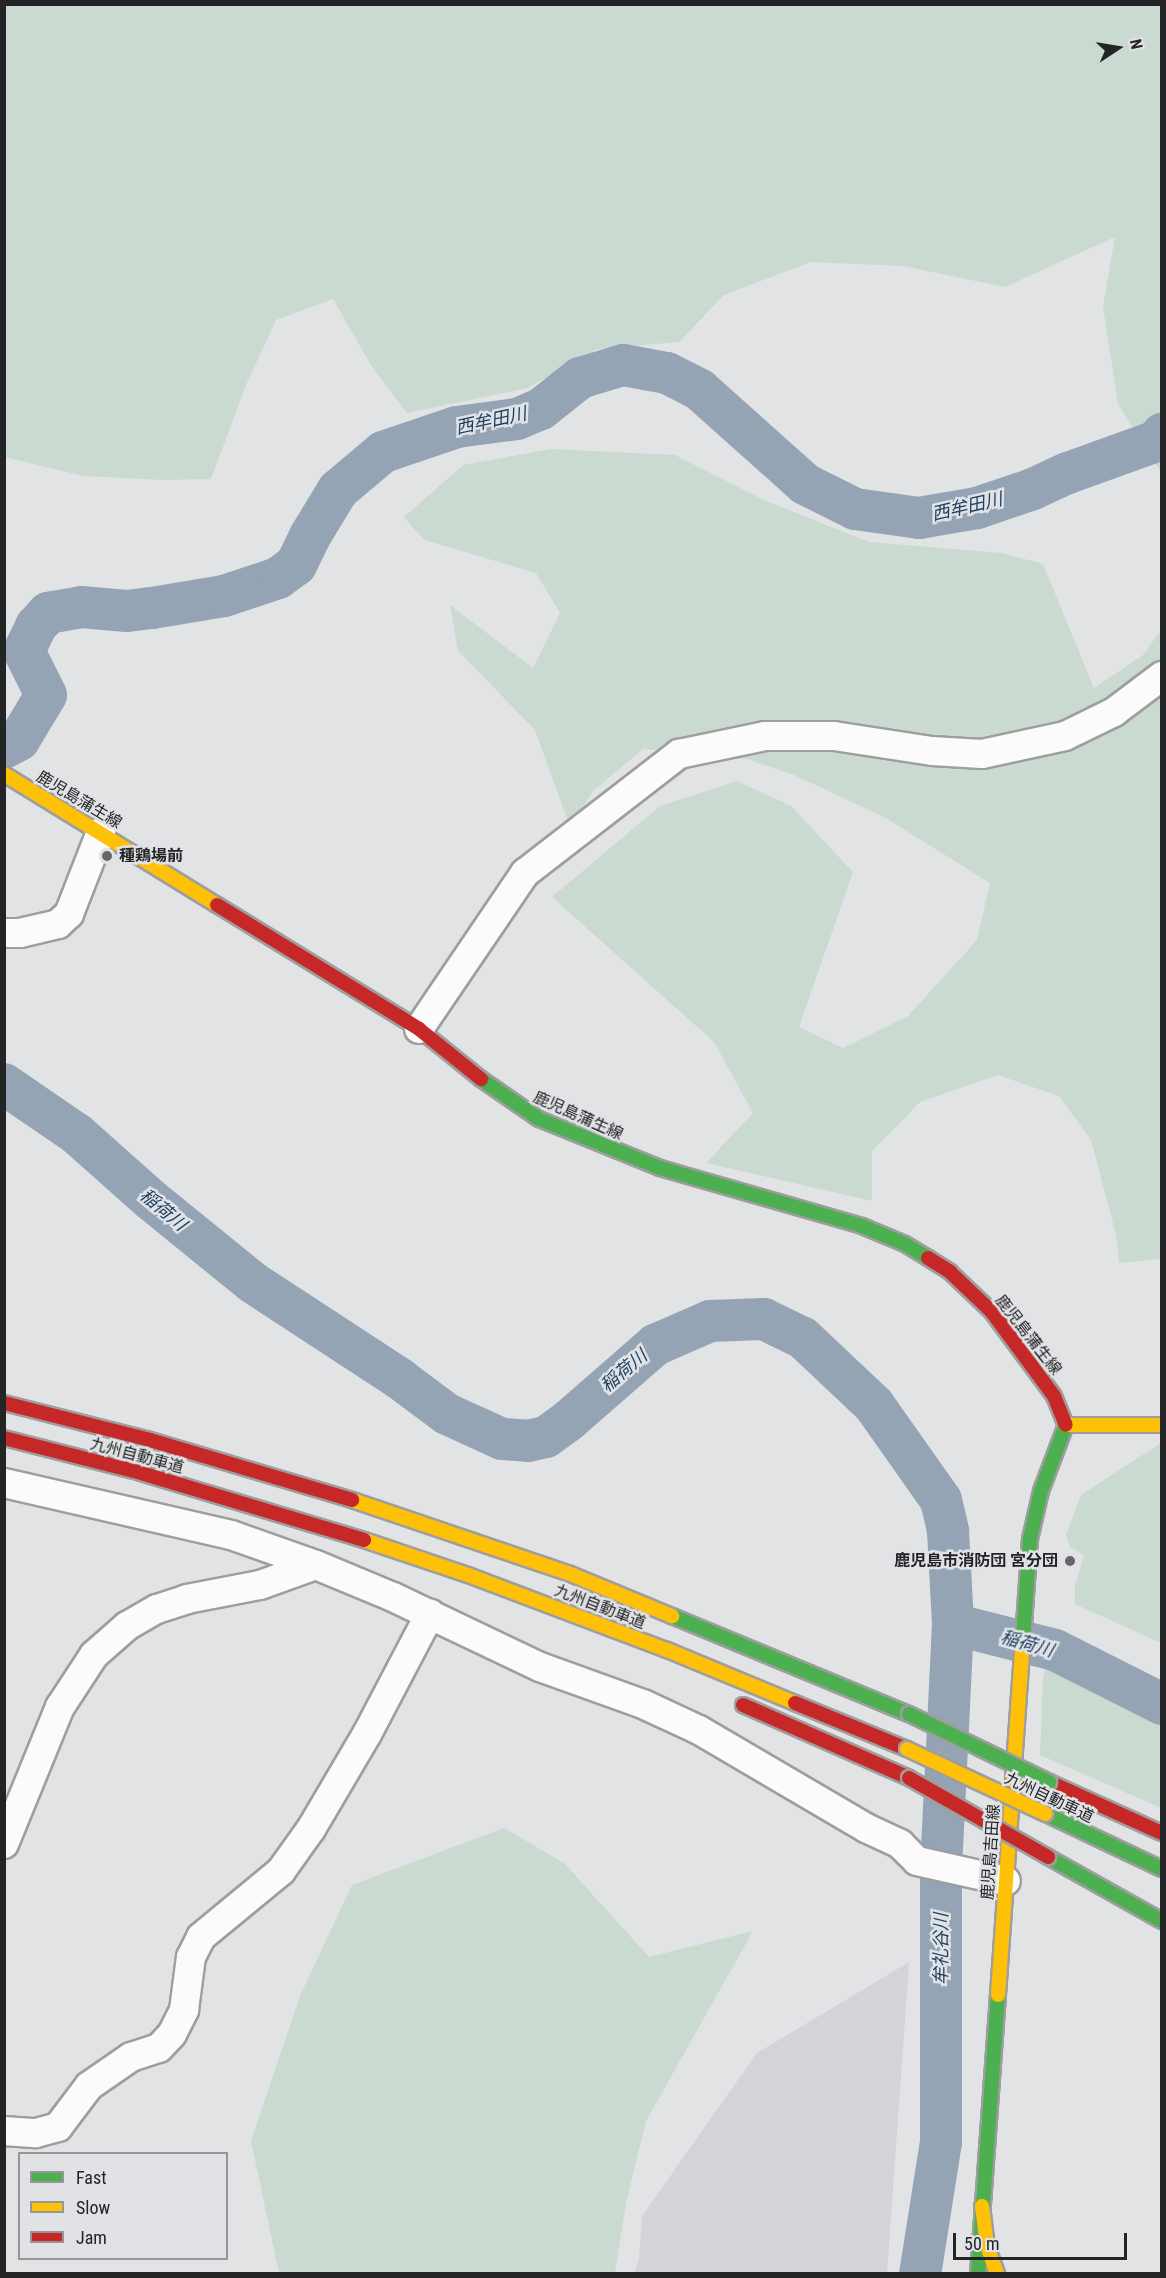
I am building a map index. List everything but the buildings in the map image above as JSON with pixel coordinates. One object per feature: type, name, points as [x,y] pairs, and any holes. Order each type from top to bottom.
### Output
[{"type":"main road","name":"鹿児島蒲生線","points":[[10,777],[419,1029],[500,1094],[538,1119],[574,1136],[660,1168],[862,1226],[905,1244],[950,1272],[992,1312],[1050,1390],[1066,1425]]},
{"type":"main road","name":"九州自動車道","points":[[4,1403],[150,1440],[394,1513],[568,1573],[909,1714],[1161,1833]]},
{"type":"main road","points":[[1066,1425],[1161,1425]]},
{"type":"main road","name":"鹿児島吉田線","points":[[978,2274],[1030,1539],[1041,1491],[1066,1425]]},
{"type":"main road","name":"九州自動車道","points":[[4,1438],[141,1473],[369,1541],[539,1601],[907,1749],[1161,1869]]},
{"type":"main road","points":[[539,1601],[632,1652]]},
{"type":"main road","points":[[727,1697],[909,1778],[1161,1921]]},
{"type":"main road","points":[[982,2205],[987,2246],[997,2274]]},
{"type":"street","points":[[419,1029],[525,873],[680,754],[765,736],[834,736],[932,751],[982,754],[1065,736],[1114,712],[1161,676]]},
{"type":"street","points":[[4,933],[20,933],[58,924],[69,914],[101,832]]},
{"type":"street","points":[[4,1483],[231,1535],[316,1565],[430,1614],[540,1667],[643,1704],[699,1730],[866,1828],[900,1844],[917,1861],[1006,1881]]},
{"type":"street","points":[[4,1844],[60,1707],[94,1655],[127,1626],[157,1609],[187,1599],[260,1585],[316,1565]]},
{"type":"street","points":[[4,2131],[36,2133],[58,2127],[89,2086],[131,2057],[159,2048],[172,2034],[184,2010],[191,1957],[201,1937],[281,1871],[311,1829],[367,1734],[430,1614]]},
{"type":"shaded area","points":[[5,4],[1161,5],[1161,472],[1118,404],[1103,307],[1115,237],[1005,287],[903,266],[811,262],[724,295],[679,342],[598,349],[527,388],[407,413],[372,367],[333,299],[276,320],[246,385],[211,479],[163,480],[83,476],[5,457]]},
{"type":"shaded area","points":[[551,449],[675,455],[764,500],[869,542],[1002,553],[1043,564],[1094,688],[1143,655],[1161,630],[1161,1259],[1119,1263],[1116,1235],[1091,1140],[1059,1096],[998,1075],[920,1102],[872,1151],[872,1201],[706,1163],[753,1113],[714,1042],[552,897],[660,806],[737,781],[791,806],[853,872],[799,1027],[843,1048],[908,1016],[977,940],[990,883],[884,817],[794,775],[747,759],[643,749],[593,791],[570,827],[535,730],[458,651],[450,605],[533,668],[560,613],[536,573],[424,540],[404,517],[463,465]]},
{"type":"shaded area","points":[[1161,1443],[1161,1643],[1075,1604],[1075,1586],[1084,1555],[1070,1547],[1066,1535],[1081,1495]]},
{"type":"shaded area","points":[[1046,1663],[1060,1665],[1161,1719],[1161,1808],[1040,1755],[1043,1679]]},
{"type":"shaded area","points":[[504,1828],[564,1863],[649,1957],[753,1931],[646,2121],[626,2203],[615,2273],[279,2273],[251,2141],[300,1996],[352,1885]]},
{"type":"shaded area","points":[[909,1962],[887,2273],[634,2273],[639,2259],[642,2216],[757,2053]]},
{"type":"waterway","name":"西牟田川","points":[[4,748],[19,740],[46,695],[24,651],[36,626],[48,613],[81,607],[127,611],[152,608],[224,596],[278,578],[296,565],[310,536],[338,490],[383,452],[457,427],[517,419],[541,409],[580,378],[623,365],[667,373],[700,390],[805,484],[855,509],[919,518],[977,508],[1033,489],[1068,473],[1157,441],[1162,434]]},
{"type":"waterway","name":"稲荷川","points":[[4,1084],[77,1134],[150,1199],[252,1282],[400,1379],[447,1414],[502,1439],[528,1441],[546,1437],[568,1421],[655,1345],[710,1321],[764,1319],[803,1338],[874,1405],[941,1500],[948,1531],[953,1624],[941,1867],[941,2142],[920,2274]]},
{"type":"waterway","name":"稲荷川","points":[[953,1624],[1055,1650],[1162,1704]]},
{"type":"traffic: fast","points":[[481,1079],[539,1119],[660,1168],[862,1226],[905,1244],[928,1258]]},
{"type":"traffic: fast","points":[[1023,1639],[1030,1539],[1041,1491],[1066,1425]]},
{"type":"traffic: fast","points":[[672,1616],[909,1714]]},
{"type":"traffic: fast","points":[[909,1714],[1049,1782]]},
{"type":"traffic: fast","points":[[1046,1814],[1162,1869]]},
{"type":"traffic: fast","points":[[1048,1857],[1162,1921]]},
{"type":"traffic: fast","points":[[978,2274],[998,1995]]},
{"type":"traffic: slow","points":[[4,774],[217,905]]},
{"type":"traffic: slow","points":[[1066,1425],[1162,1425]]},
{"type":"traffic: slow","points":[[352,1500],[568,1573],[672,1616]]},
{"type":"traffic: slow","points":[[364,1540],[468,1575],[667,1650],[795,1703]]},
{"type":"traffic: slow","points":[[998,1995],[1023,1639]]},
{"type":"traffic: slow","points":[[907,1749],[1046,1814]]},
{"type":"traffic: slow","points":[[982,2206],[987,2246],[997,2274]]},
{"type":"traffic: jam","points":[[217,905],[419,1029],[481,1079]]},
{"type":"traffic: jam","points":[[928,1258],[950,1272],[992,1312],[1054,1396],[1066,1425]]},
{"type":"traffic: jam","points":[[4,1403],[150,1440],[352,1500]]},
{"type":"traffic: jam","points":[[4,1438],[141,1473],[364,1540]]},
{"type":"traffic: jam","points":[[795,1703],[907,1749]]},
{"type":"traffic: jam","points":[[743,1705],[909,1778]]},
{"type":"traffic: jam","points":[[909,1778],[1048,1857]]},
{"type":"traffic: jam","points":[[1049,1782],[1162,1833]]},
{"type":"place","name":"種鶏場前","points":[[107,856]]},
{"type":"place","name":"鹿児島市消防団 宮分団","points":[[1070,1561]]},
{"type":"water label","name":"牟礼谷川","points":[[941,1949]]}]
